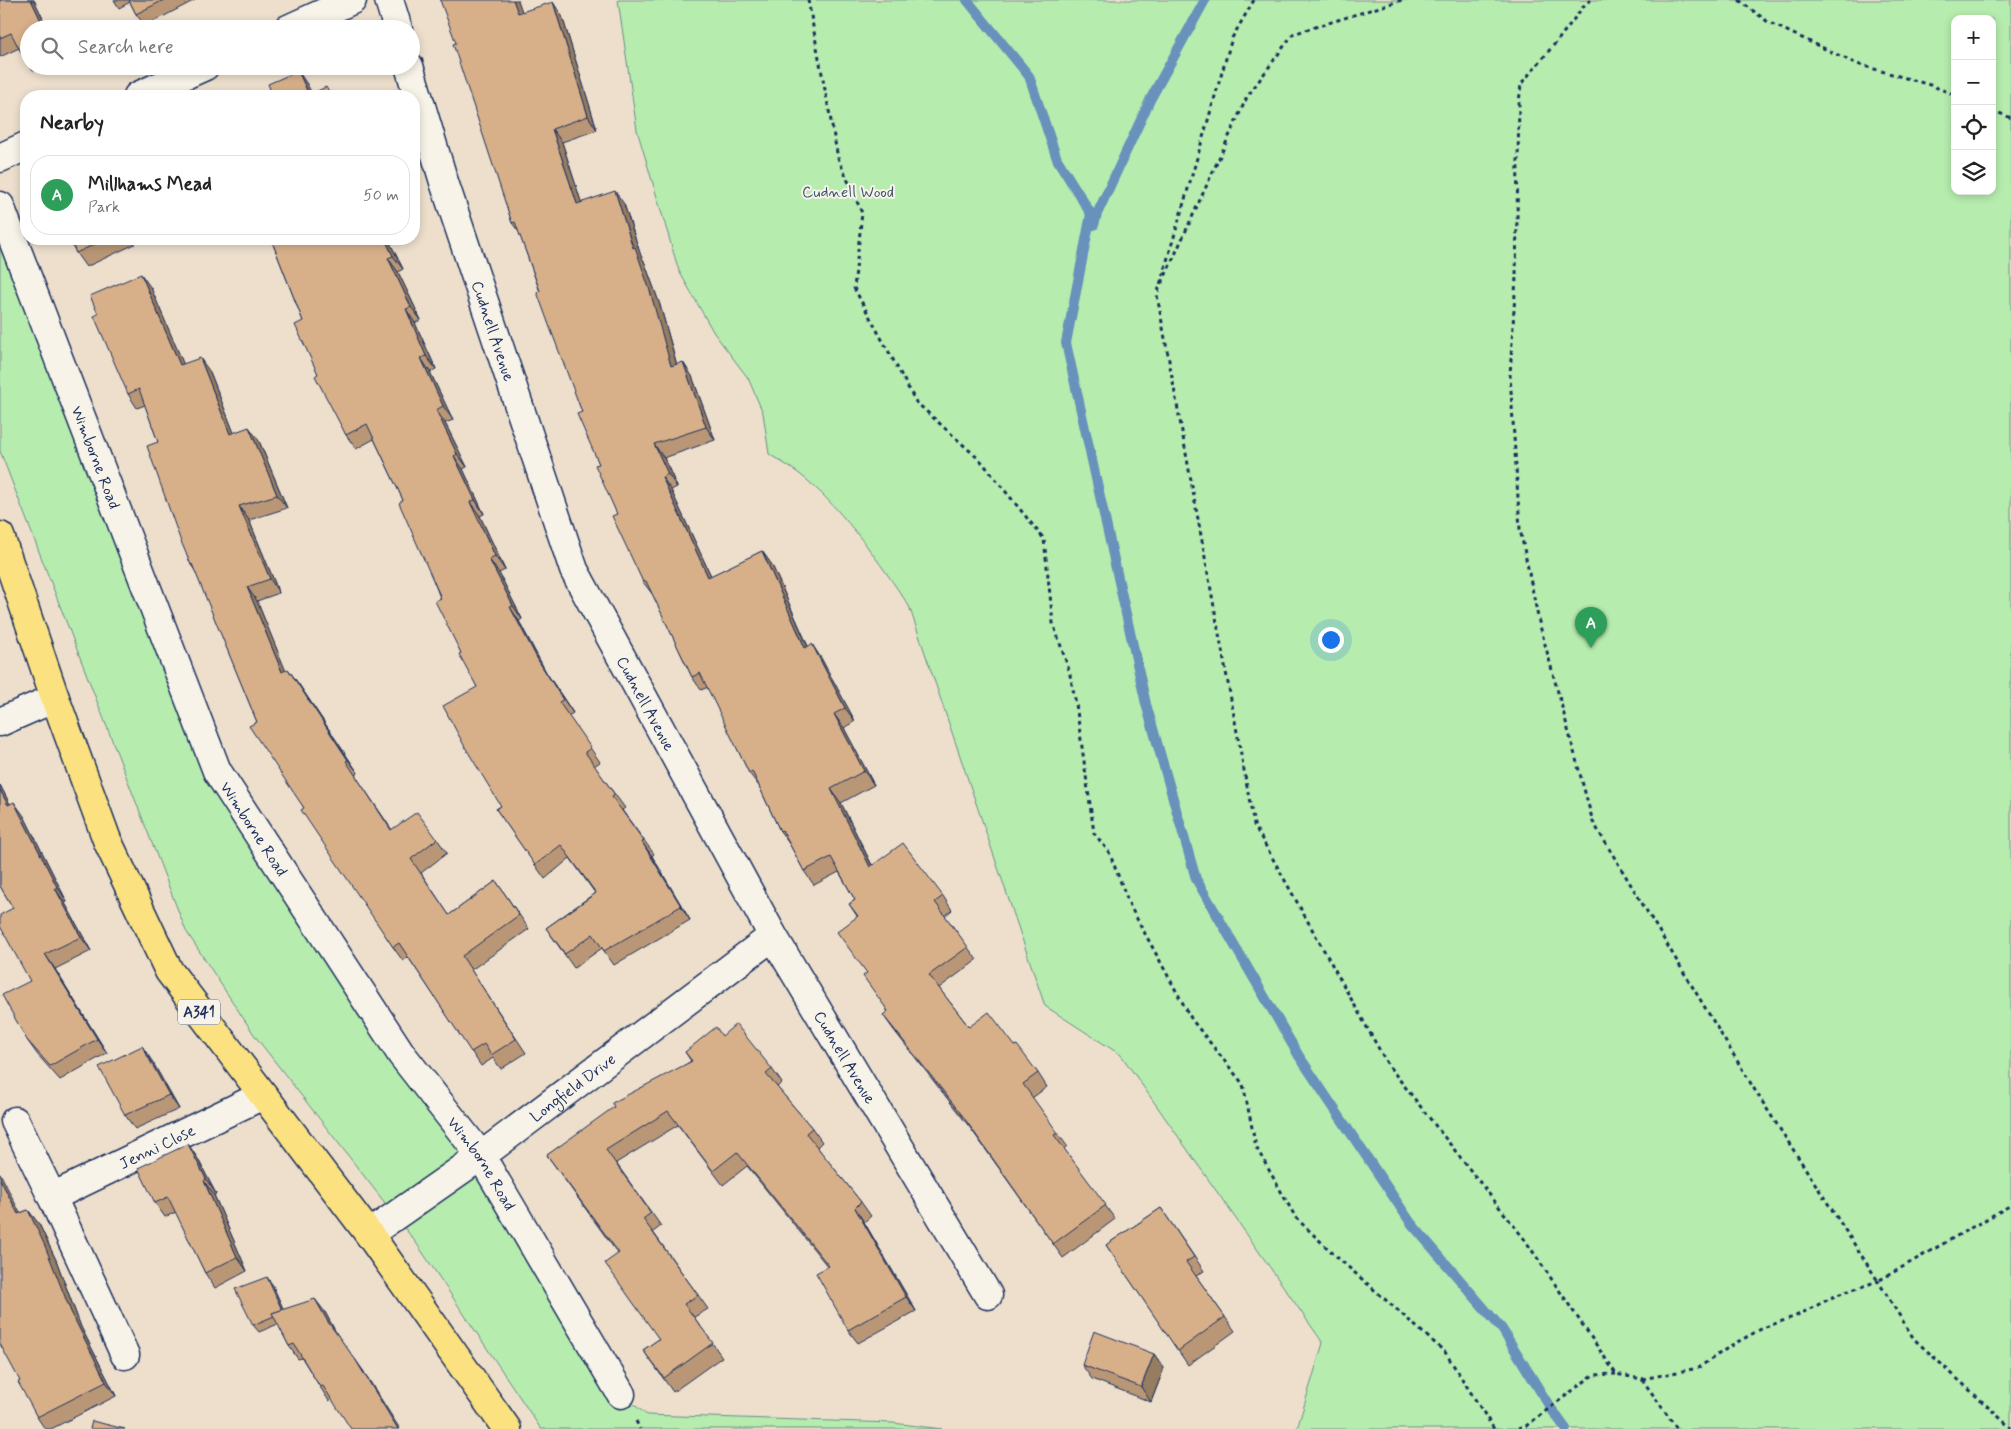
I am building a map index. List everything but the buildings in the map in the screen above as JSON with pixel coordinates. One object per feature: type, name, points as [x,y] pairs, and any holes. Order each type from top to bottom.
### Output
[{"type":"main road","name":"A341","points":[[0,536],[55,698],[107,840],[169,971],[369,1234],[506,1429]]},
{"type":"street","points":[[308,20],[352,0]]},
{"type":"street","points":[[389,0],[395,20]]},
{"type":"street","points":[[151,90],[185,75]]},
{"type":"street","name":"Cudnell Avenue","points":[[412,75],[416,90]]},
{"type":"street","name":"Cudnell Avenue","points":[[420,102],[444,182],[574,570],[773,936],[988,1295]]},
{"type":"street","points":[[0,158],[20,149]]},
{"type":"street","name":"Wimborne Road","points":[[0,206],[217,771],[402,1055],[480,1156],[621,1394]]},
{"type":"street","points":[[0,722],[55,698]]},
{"type":"street","name":"Longfield Drive","points":[[369,1234],[480,1156],[773,936]]},
{"type":"street","name":"Jenni Close","points":[[52,1197],[263,1095]]},
{"type":"street","points":[[15,1121],[125,1355]]},
{"type":"path","points":[[808,0],[838,158],[862,213],[854,288],[916,402],[981,461],[1044,538],[1053,623],[1069,670],[1076,704],[1094,834],[1109,852],[1130,906],[1192,1020],[1243,1084],[1256,1148],[1296,1218],[1338,1258],[1446,1352],[1494,1429]]},
{"type":"path","points":[[1254,0],[1232,38],[1157,295],[1254,825],[1388,1065],[1525,1240],[1616,1374]]},
{"type":"path","points":[[1157,295],[1247,97],[1293,34],[1402,0]]},
{"type":"path","points":[[1591,0],[1586,3],[1521,84],[1519,103],[1516,277],[1510,375],[1520,529],[1539,622],[1593,822],[1756,1092],[1914,1339],[2011,1428]]},
{"type":"path","points":[[1739,0],[1768,22],[1857,64],[1930,84],[1951,92]]},
{"type":"path","points":[[1996,112],[2011,118]]},
{"type":"path","points":[[1518,1429],[1526,1426],[1593,1375],[1616,1374],[1642,1380],[1698,1368],[1732,1345],[1763,1328],[1796,1316],[1837,1295],[1878,1281],[2011,1205]]},
{"type":"path","points":[[1642,1380],[1677,1429]]},
{"type":"green space","name":"Cudnell Wood","points":[[618,0],[2011,0],[2011,1429],[1297,1429],[1323,1343],[1121,1055],[1045,1006],[909,606],[849,523],[803,476],[769,454],[763,413],[748,378],[714,333],[679,271],[637,130]]},
{"type":"green space","points":[[0,206],[217,771],[621,1394],[647,1415],[893,1423],[942,1429],[541,1429],[417,1244],[255,1036],[186,931],[0,451]]},
{"type":"waterway","points":[[967,0],[1029,76],[1057,159],[1091,214],[1066,343],[1146,704],[1196,879],[1299,1056],[1411,1223],[1502,1329],[1550,1407],[1566,1429]]},
{"type":"waterway","points":[[1094,225],[1097,214],[1151,98],[1205,0]]},
{"type":"place","name":"Millhams Mead","points":[[1591,648]]}]
